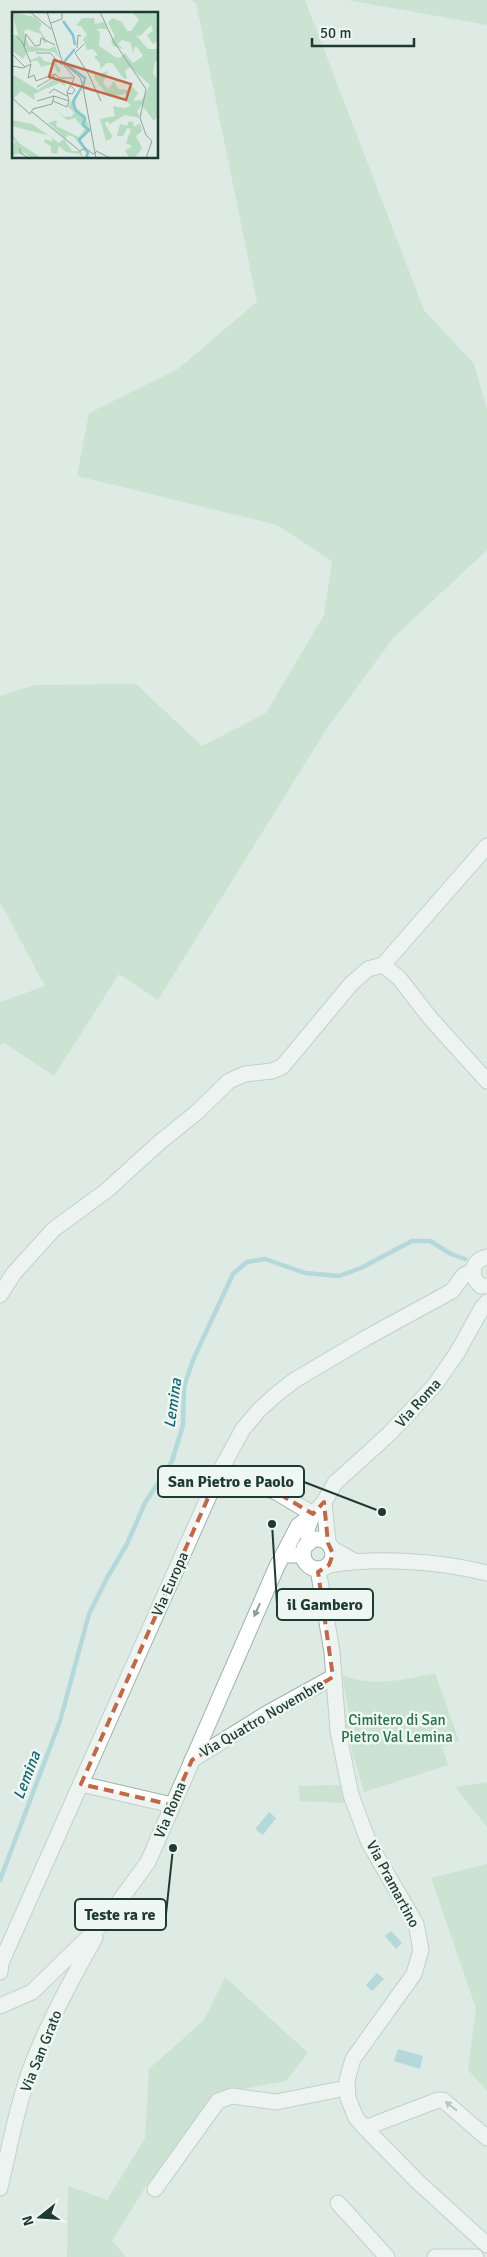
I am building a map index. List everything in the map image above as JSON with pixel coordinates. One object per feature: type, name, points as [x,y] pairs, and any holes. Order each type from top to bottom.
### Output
[{"type":"street","points":[[0,1295],[14,1273],[54,1229],[106,1191],[160,1142],[196,1113],[229,1081],[245,1074],[272,1071],[282,1067],[351,984],[368,969],[383,965],[487,846]]},
{"type":"street","points":[[383,965],[399,978],[431,1019],[487,1081]]},
{"type":"street","name":"Via Europa","points":[[0,1972],[1,1963],[220,1471],[244,1429],[259,1410],[295,1380],[366,1338],[452,1291],[464,1275],[473,1271],[479,1259],[487,1257]]},
{"type":"street","points":[[473,1271],[476,1282],[484,1286]]},
{"type":"street","name":"Via Europa","points":[[452,1291],[460,1292],[484,1286]]},
{"type":"street","name":"Via Roma","points":[[0,2006],[32,1992],[104,1922],[148,1862],[280,1560],[298,1526],[324,1502],[335,1483],[389,1434],[434,1386],[458,1353],[484,1305],[484,1286]]},
{"type":"street","points":[[220,1471],[276,1492],[313,1514],[307,1529],[306,1563],[323,1567],[354,1561],[437,1565],[487,1573]]},
{"type":"street","points":[[323,1567],[332,1560],[324,1502]]},
{"type":"street","points":[[280,1560],[306,1549],[317,1540],[354,1561]]},
{"type":"street","name":"Via Pramartino","points":[[323,1567],[338,1731],[356,1811],[369,1843],[416,1924],[421,1950],[414,1974],[353,2059],[346,2088]]},
{"type":"street","name":"Via Quattro Novembre","points":[[192,1760],[266,1714],[333,1677]]},
{"type":"street","points":[[81,1784],[172,1804]]},
{"type":"street","name":"Via San Grato","points":[[0,2188],[13,2128],[29,2072],[76,1971],[104,1922]]},
{"type":"street","points":[[155,2189],[218,2100],[232,2096],[276,2102],[346,2088],[351,2108],[365,2128],[418,2182],[487,2245]]},
{"type":"street","points":[[365,2128],[438,2100],[443,2100],[487,2138]]},
{"type":"street","points":[[338,2203],[387,2257]]},
{"type":"street","points":[[435,2257],[476,2257]]},
{"type":"highlighted area","points":[[220,1471],[276,1492],[313,1514],[324,1502],[328,1543],[333,1554],[329,1565],[318,1572],[333,1677],[192,1760],[172,1805],[81,1784]]},
{"type":"green space","points":[[189,0],[305,0],[424,310],[474,364],[487,409],[487,550],[394,637],[327,728],[158,1000],[119,974],[54,1076],[3,1042],[0,1045],[0,1002],[45,986],[0,902],[0,696],[35,685],[136,684],[202,746],[266,713],[324,615],[332,561],[277,525],[77,476],[89,413],[178,369],[257,302],[196,3]]},
{"type":"green space","points":[[347,0],[487,0],[487,25]]},
{"type":"green space","name":"Cimitero di San Pietro Val Lemina","points":[[435,1673],[459,1741],[442,1747],[448,1765],[364,1792],[342,1716],[349,1714],[342,1675],[365,1681],[388,1681]]},
{"type":"green space","points":[[487,1782],[487,1827],[455,1787]]},
{"type":"green space","points":[[340,1785],[344,1803],[300,1801],[298,1786]]},
{"type":"green space","points":[[487,1864],[487,2091],[468,2070],[476,2008],[431,1878]]},
{"type":"green space","points":[[225,1977],[308,2053],[286,2081],[214,2094],[144,2189],[112,2241],[126,2257],[67,2257],[68,2186],[107,2200],[145,2138],[149,2069],[204,2020]]},
{"type":"water","points":[[269,1812],[276,1818],[263,1835],[255,1829]]},
{"type":"water","points":[[391,1931],[402,1943],[396,1949],[385,1936]]},
{"type":"water","points":[[377,1973],[384,1979],[372,1991],[366,1985]]},
{"type":"water","points":[[398,2049],[423,2056],[420,2069],[394,2061]]},
{"type":"waterway","name":"Lemina","points":[[0,1880],[60,1721],[89,1614],[127,1544],[145,1503],[172,1461],[183,1425],[184,1387],[193,1360],[233,1274],[247,1262],[265,1259],[305,1273],[339,1276],[361,1268],[412,1241],[430,1241],[451,1254],[465,1259]]},
{"type":"place","name":"San Pietro e Paolo","points":[[382,1512]]},
{"type":"place","name":"il Gambero","points":[[272,1524]]},
{"type":"place","name":"Teste ra re","points":[[173,1848]]}]
